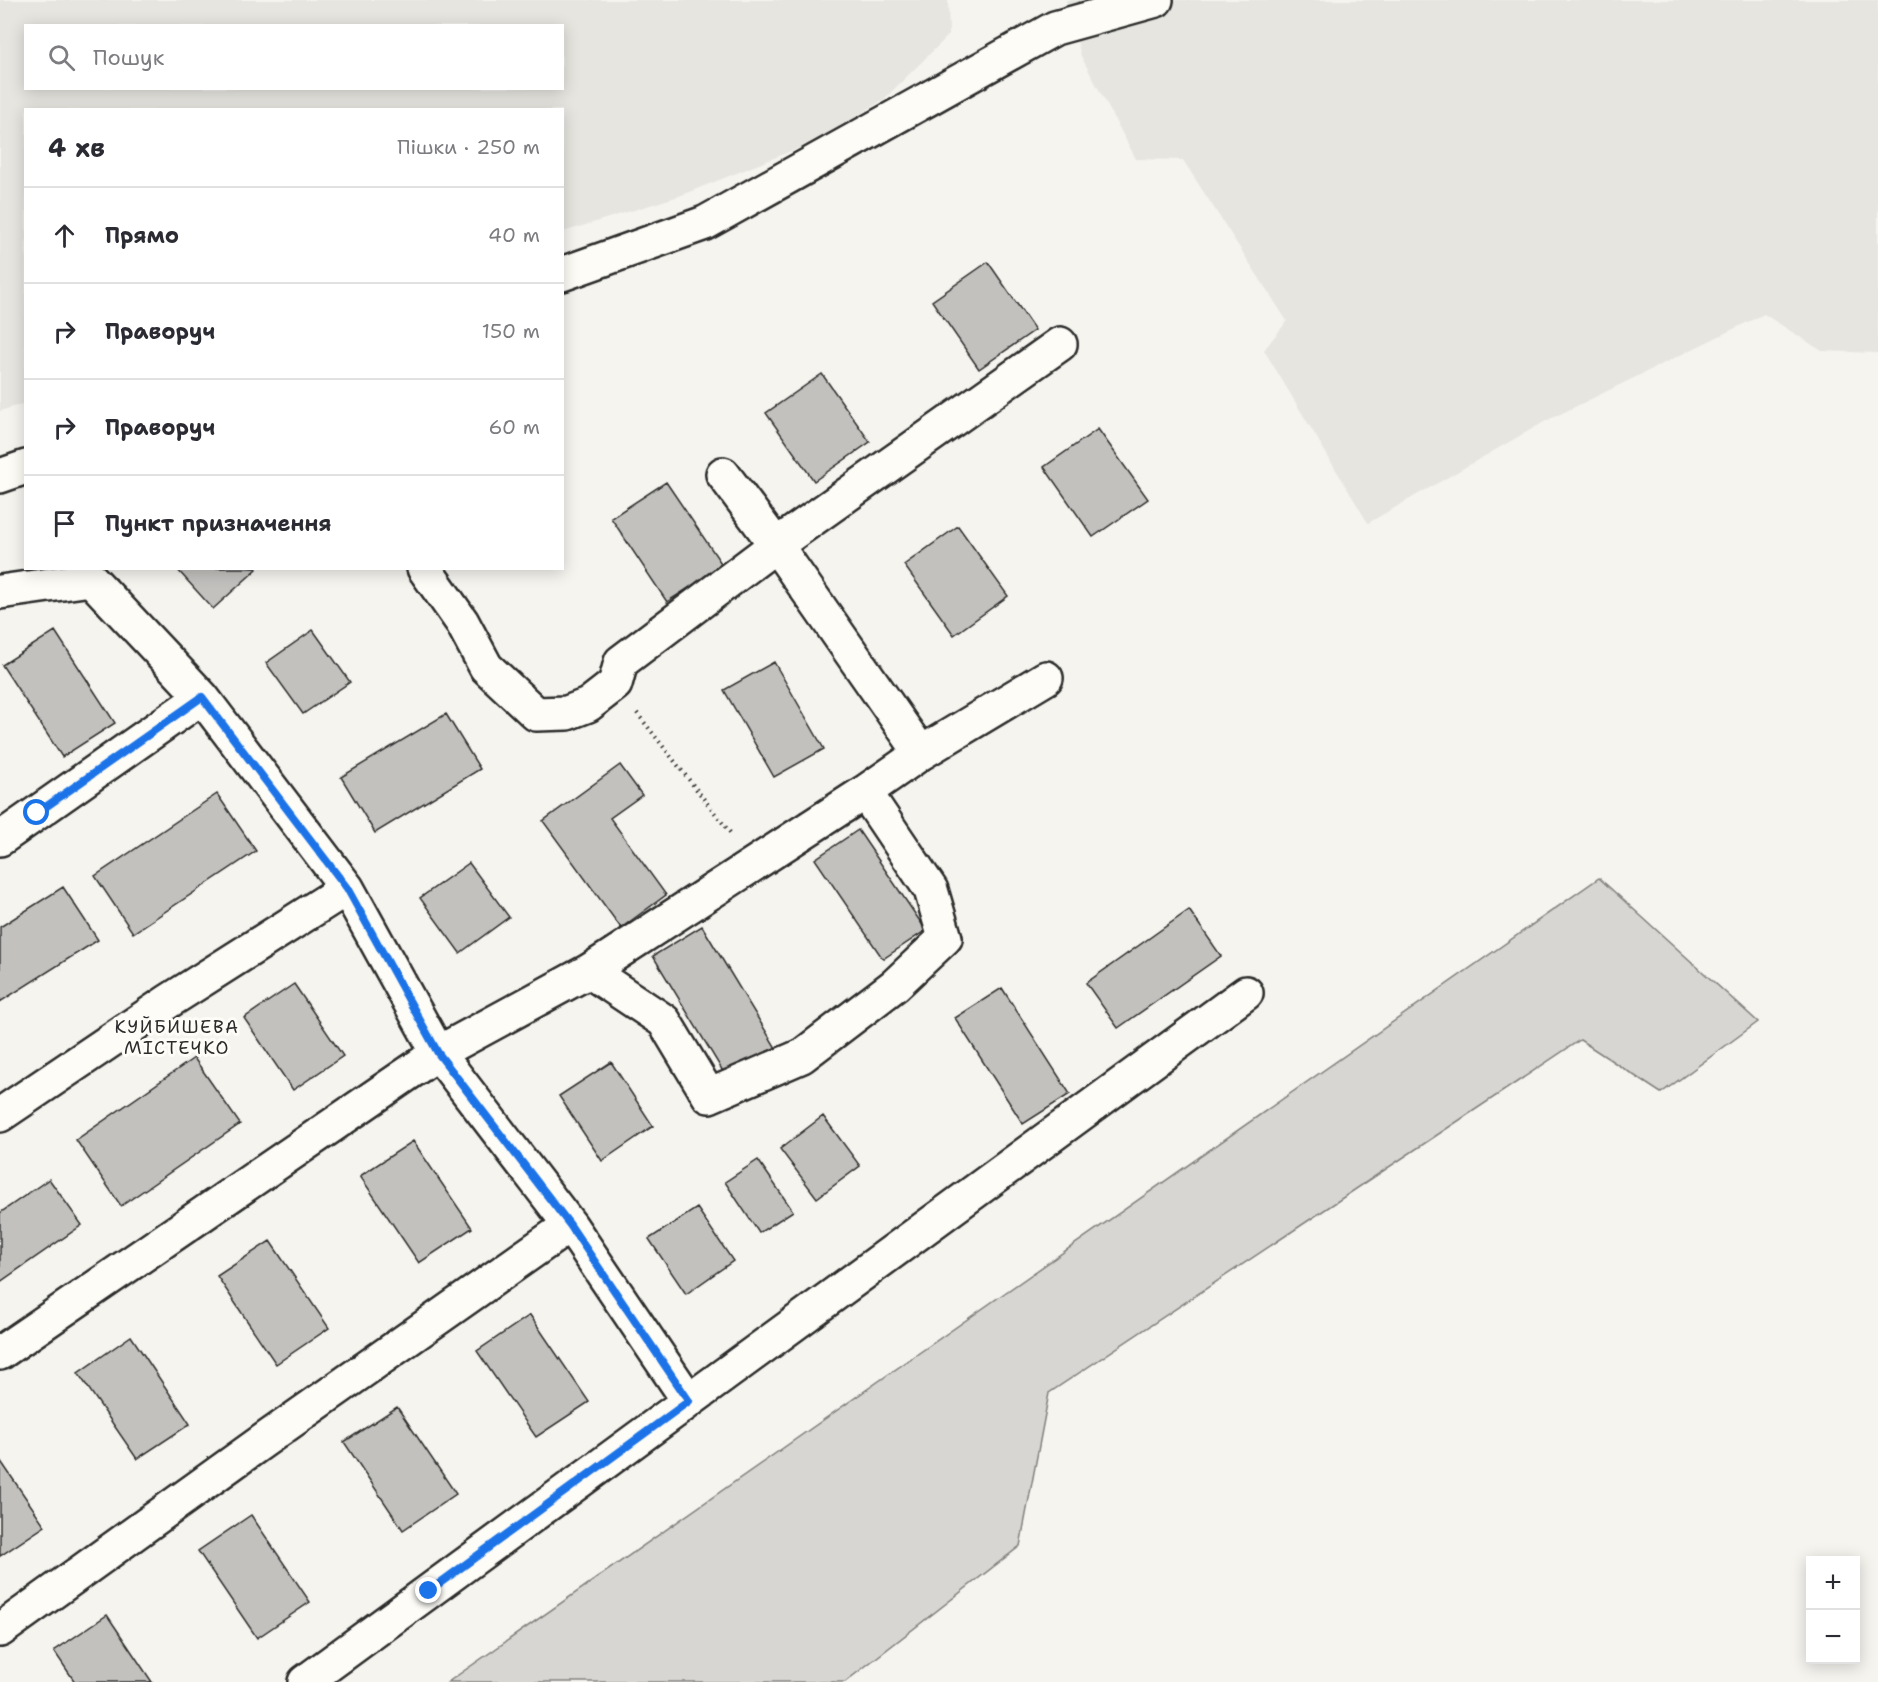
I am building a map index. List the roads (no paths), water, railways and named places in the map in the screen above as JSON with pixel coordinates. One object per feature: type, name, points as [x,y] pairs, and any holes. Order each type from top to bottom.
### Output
[{"type":"lane","points":[[564,273],[705,223],[1055,28],[1156,0]]},
{"type":"lane","points":[[425,570],[462,622],[486,667],[536,714],[567,713],[588,705],[615,684],[621,662],[776,545],[1060,344]]},
{"type":"lane","points":[[0,476],[24,468]]},
{"type":"lane","points":[[723,474],[776,545],[921,753]]},
{"type":"lane","points":[[0,592],[91,579],[202,697],[347,888],[438,1053],[570,1225],[689,1401]]},
{"type":"lane","points":[[0,1353],[438,1053],[589,972],[921,753],[1046,678]]},
{"type":"lane","points":[[0,839],[202,697]]},
{"type":"lane","points":[[589,972],[664,1021],[709,1096],[802,1056],[895,985],[945,938],[931,890],[865,792]]},
{"type":"lane","points":[[0,1115],[169,1001],[347,888]]},
{"type":"lane","points":[[305,1682],[1246,993]]},
{"type":"lane","points":[[0,1630],[570,1225]]},
{"type":"district","name":"КУЙБИШЕВА МІСТЕЧКО","points":[[177,1037]]}]
